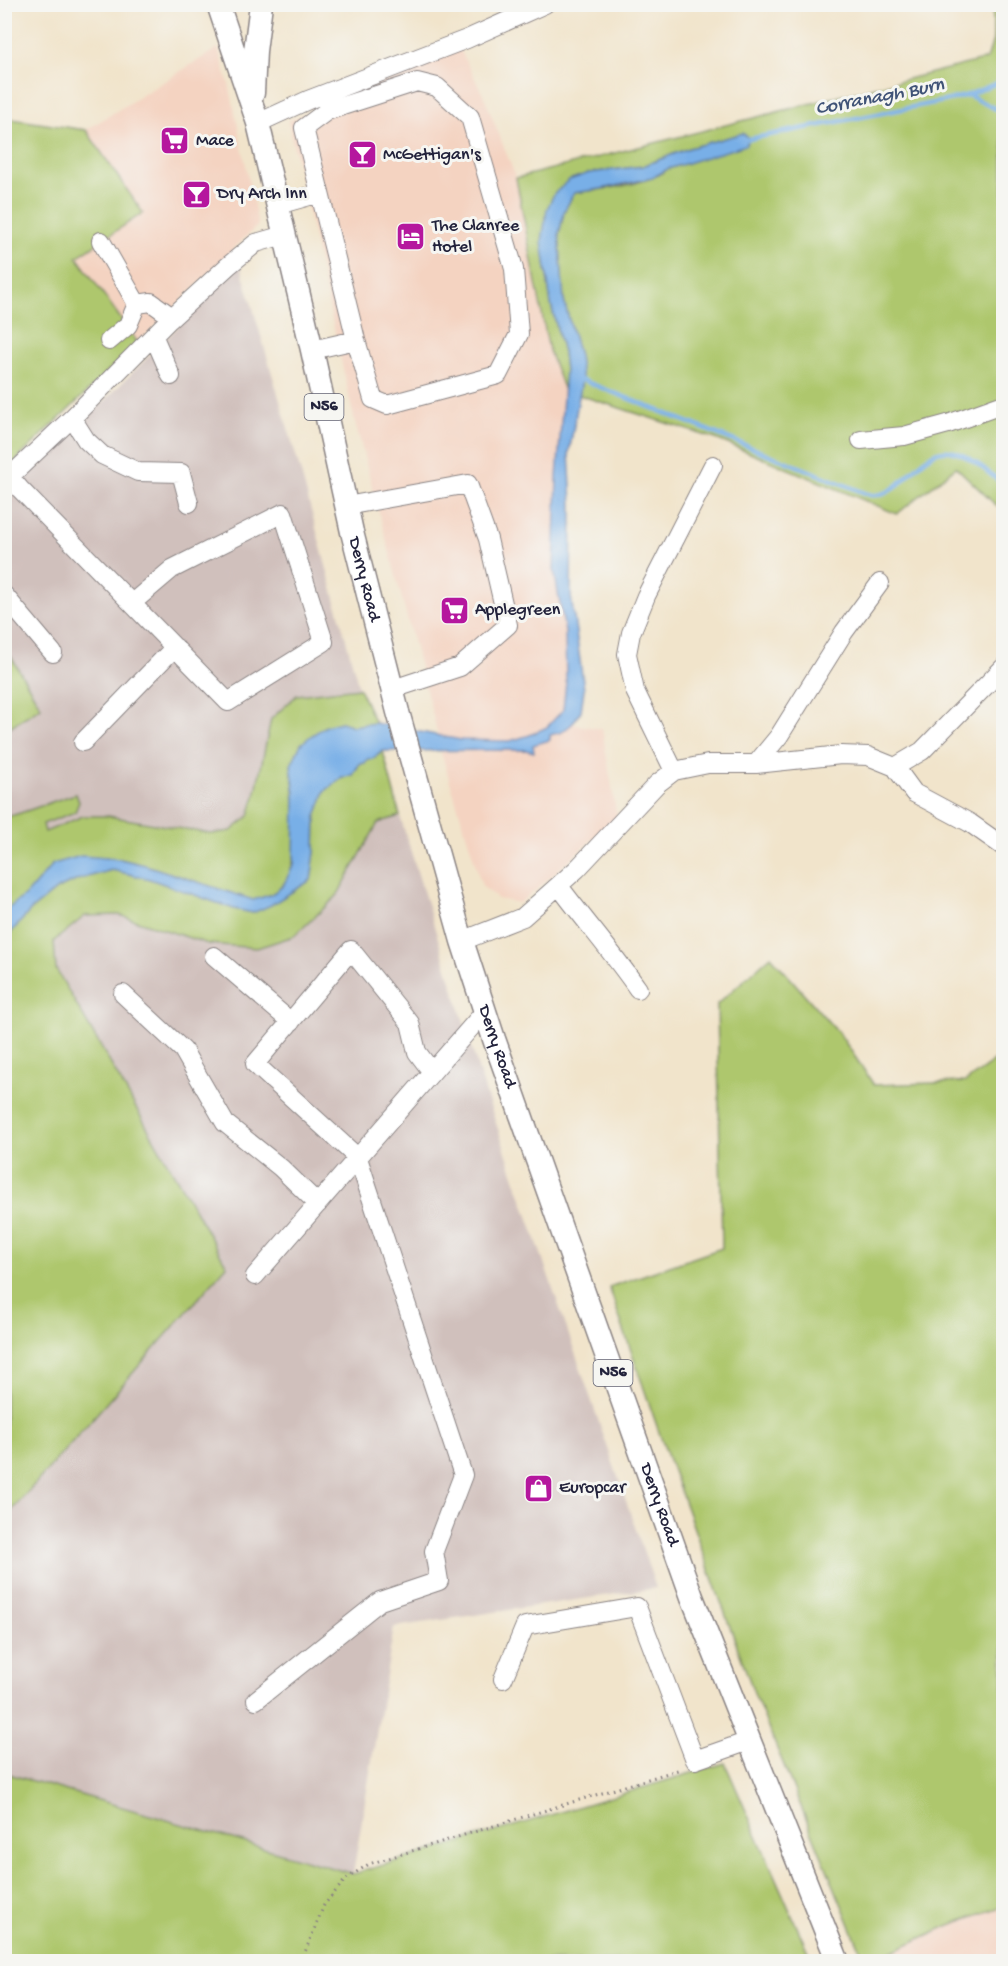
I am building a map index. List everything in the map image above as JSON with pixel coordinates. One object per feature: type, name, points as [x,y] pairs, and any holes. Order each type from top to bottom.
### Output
[{"type":"main road","name":"Derry Road","points":[[219,4],[255,113],[312,350],[346,506],[398,712],[462,941],[494,1039],[692,1597],[838,1962]]},
{"type":"main road","name":"Derry Road","points":[[255,113],[255,51],[261,4]]},
{"type":"street","points":[[255,113],[308,100],[466,39],[545,4]]},
{"type":"street","points":[[409,60],[417,82]]},
{"type":"street","points":[[417,82],[437,87],[470,117],[514,269],[519,334],[498,375],[387,405],[373,399],[356,340],[304,128],[327,111],[417,82]]},
{"type":"street","points":[[278,205],[320,193]]},
{"type":"street","points":[[132,603],[172,569],[283,513],[324,642],[228,702],[132,603],[7,480],[171,318],[228,266],[256,243],[284,235]]},
{"type":"street","points":[[101,241],[137,304]]},
{"type":"street","points":[[137,304],[151,302],[171,318]]},
{"type":"street","points":[[109,341],[128,325],[137,304]]},
{"type":"street","points":[[154,337],[171,376]]},
{"type":"street","points":[[312,350],[356,340]]},
{"type":"street","points":[[861,440],[904,436],[948,424],[1004,404]]},
{"type":"street","points":[[72,418],[86,440],[102,455],[138,472],[181,473],[189,502]]},
{"type":"street","points":[[674,771],[635,691],[627,654],[631,633],[646,596],[713,465]]},
{"type":"street","points":[[346,506],[468,484],[488,539],[508,625],[460,667],[393,689]]},
{"type":"street","points":[[756,764],[779,735],[844,632],[880,583]]},
{"type":"street","points":[[4,595],[53,653]]},
{"type":"street","points":[[83,742],[175,647]]},
{"type":"street","points":[[895,767],[922,751],[1004,667]]},
{"type":"street","points":[[462,941],[523,917],[559,886],[657,784],[674,771],[708,764],[756,764],[841,755],[868,756],[895,767],[914,793],[970,823],[1004,847]]},
{"type":"street","points":[[559,886],[589,926],[612,951],[638,990]]},
{"type":"street","points":[[256,1700],[380,1601],[439,1581],[434,1551],[463,1475],[358,1158],[255,1064],[351,950],[410,1023],[417,1052],[432,1072]]},
{"type":"street","points":[[214,956],[291,1022]]},
{"type":"street","points":[[123,994],[183,1050],[225,1123],[281,1168],[318,1204]]},
{"type":"street","points":[[255,1276],[486,1010]]},
{"type":"street","points":[[503,1679],[525,1626],[638,1607],[695,1760],[749,1741]]},
{"type":"path","points":[[301,1962],[324,1905],[346,1879],[369,1864],[681,1769],[695,1760]]},
{"type":"shaded area","points":[[218,48],[230,88],[258,225],[138,343],[77,257],[143,213],[86,130]]},
{"type":"shaded area","points":[[460,49],[485,99],[516,178],[549,351],[564,391],[557,478],[554,570],[565,632],[566,682],[563,710],[547,727],[510,741],[461,740],[438,735],[354,418],[288,121]]},
{"type":"shaded area","points":[[240,264],[301,473],[359,688],[297,695],[249,816],[231,831],[212,834],[108,816],[83,816],[45,832],[43,804],[28,812],[5,817],[5,730],[41,707],[5,645],[4,471],[22,455],[37,469]]},
{"type":"shaded area","points":[[572,724],[602,729],[617,817],[519,903],[498,899],[482,886],[441,752],[526,750],[533,752],[532,745],[549,740],[549,735],[562,732]]},
{"type":"shaded area","points":[[400,816],[487,1097],[656,1588],[394,1627],[353,1874],[5,1773],[5,1518],[227,1266],[56,969],[54,941],[85,916],[119,915],[208,944],[337,896],[378,823]]},
{"type":"shaded area","points":[[1003,1906],[1003,1961],[871,1962],[950,1925]]},
{"type":"green space","points":[[993,5],[1003,5],[1003,512],[956,467],[897,514],[716,439],[579,395],[582,380],[579,356],[564,301],[559,234],[564,212],[574,193],[624,186],[649,179],[669,168],[689,148],[643,166],[589,173],[569,180],[545,262],[551,304],[563,352],[564,391],[549,351],[516,178],[987,59],[993,40]]},
{"type":"green space","points":[[5,118],[86,130],[143,213],[77,257],[138,343],[5,471]]},
{"type":"green space","points":[[4,645],[41,707],[5,730],[4,730]]},
{"type":"green space","points":[[359,688],[375,723],[353,726],[341,722],[291,765],[296,828],[295,846],[289,876],[276,892],[253,900],[145,865],[120,859],[101,859],[53,864],[28,893],[5,911],[5,817],[76,794],[79,802],[75,812],[43,824],[45,832],[83,816],[108,816],[212,834],[231,831],[249,816],[271,719],[297,695]]},
{"type":"green space","points":[[383,751],[400,816],[378,823],[337,896],[294,936],[257,948],[208,944],[119,915],[85,916],[54,941],[56,969],[227,1266],[5,1518],[5,939],[30,911],[57,889],[80,879],[112,870],[150,879],[234,909],[253,913],[311,880],[315,852],[316,816],[325,791],[357,769],[359,764]]},
{"type":"green space","points":[[771,956],[841,1036],[874,1085],[965,1082],[1003,1055],[1003,1906],[950,1925],[871,1961],[865,1961],[756,1698],[661,1438],[609,1287],[722,1248],[717,1004]]},
{"type":"green space","points":[[725,1763],[812,1961],[5,1961],[5,1773],[353,1874]]},
{"type":"water","points":[[743,133],[749,139],[746,145],[668,169],[652,178],[574,193],[564,212],[559,234],[564,301],[579,356],[582,380],[569,453],[572,504],[571,596],[584,689],[581,711],[572,724],[562,732],[550,735],[550,740],[533,745],[534,752],[526,750],[383,751],[365,763],[359,764],[353,775],[342,778],[325,791],[316,816],[315,852],[311,880],[271,905],[253,913],[234,909],[150,879],[112,870],[80,879],[57,889],[30,911],[5,939],[5,911],[28,893],[53,864],[81,856],[120,859],[145,865],[253,900],[270,895],[283,886],[294,864],[295,793],[291,765],[301,744],[326,726],[341,722],[353,726],[375,723],[461,740],[510,741],[547,727],[563,710],[566,682],[565,632],[554,570],[557,478],[565,370],[551,304],[542,241],[547,209],[554,194],[569,180],[589,173],[643,166],[689,148]]},
{"type":"waterway","name":"Corranagh Burn","points":[[749,139],[968,95],[1002,81],[1004,69]]},
{"type":"waterway","points":[[968,95],[1004,113]]},
{"type":"waterway","points":[[582,380],[870,495],[879,495],[889,491],[925,459],[944,451],[953,452],[972,460],[1004,485]]},
{"type":"place","name":"Mace","points":[[175,141]]},
{"type":"place","name":"McGettigan's","points":[[362,155]]},
{"type":"place","name":"Dry Arch Inn","points":[[196,194]]},
{"type":"place","name":"The Clanree Hotel","points":[[411,236]]},
{"type":"place","name":"Applegreen","points":[[454,610]]},
{"type":"place","name":"Europcar","points":[[538,1488]]}]
